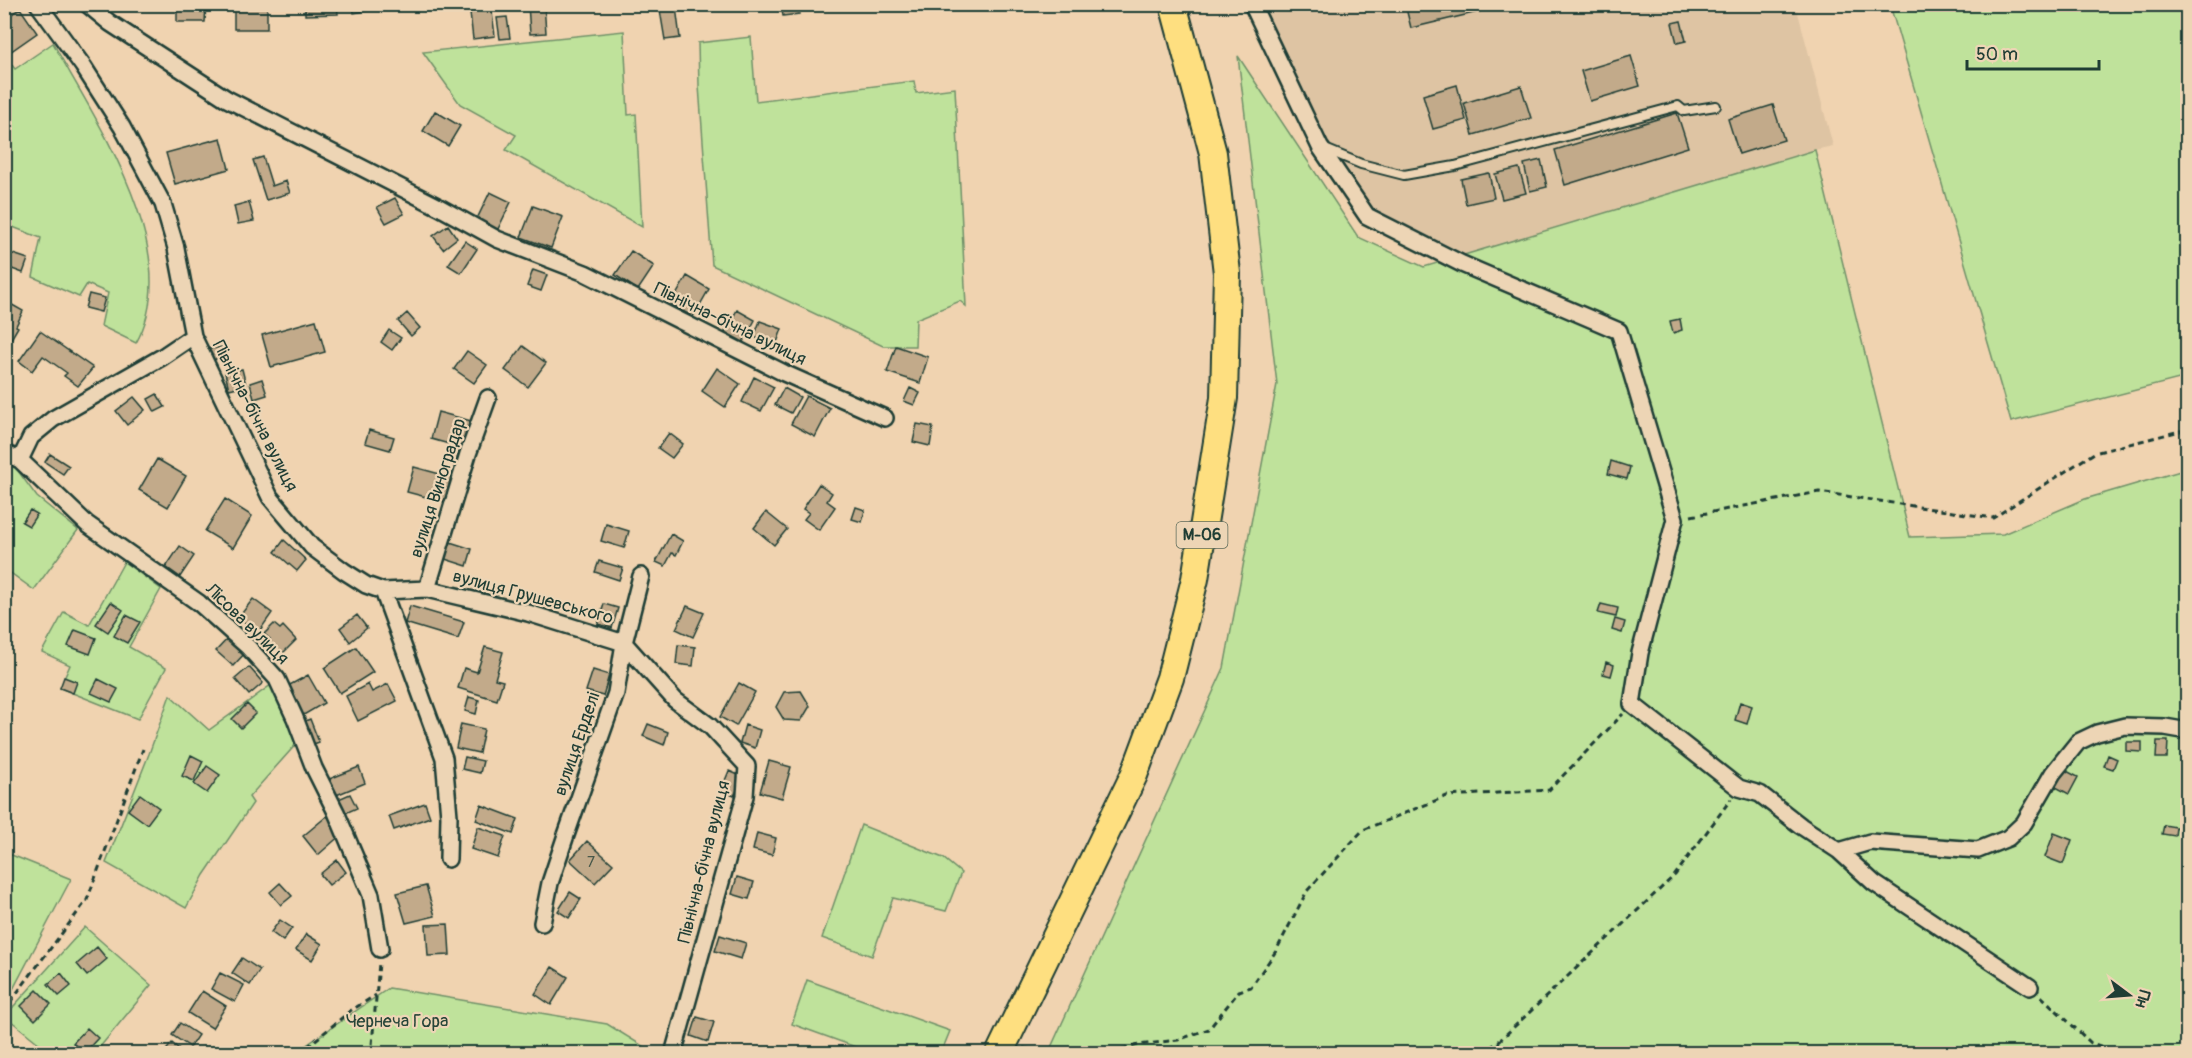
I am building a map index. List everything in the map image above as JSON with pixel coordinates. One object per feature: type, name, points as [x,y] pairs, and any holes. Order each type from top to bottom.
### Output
[{"type":"highway","name":"М-06","points":[[999,1053],[1134,775],[1170,678],[1195,579],[1224,398],[1227,273],[1213,153],[1173,4]]},
{"type":"street","name":"Північна-бічна вулиця","points":[[38,4],[122,127],[163,204],[176,248],[193,336],[270,497],[312,547],[366,585],[383,591]]},
{"type":"street","name":"Північна-бічна вулиця","points":[[87,4],[110,23],[227,99],[497,239],[585,273],[784,373],[885,418]]},
{"type":"street","points":[[1252,4],[1320,147],[1367,216],[1462,264],[1619,331],[1675,519],[1640,653],[1632,704],[1739,788],[1760,794],[1801,826],[1839,851],[1874,883],[2030,987]]},
{"type":"street","points":[[4,453],[20,460],[31,437],[53,419],[162,357],[193,336]]},
{"type":"street","name":"вулиця Виноградар","points":[[427,589],[468,454],[488,398]]},
{"type":"street","name":"Лісова вулиця","points":[[20,460],[87,524],[199,603],[248,647],[277,680],[371,895],[380,949]]},
{"type":"street","name":"вулиця Ерделі","points":[[542,923],[550,883],[616,693],[624,643],[641,576]]},
{"type":"street","name":"вулиця Грушевського","points":[[383,591],[427,589],[528,613],[624,643],[682,705]]},
{"type":"street","points":[[383,591],[444,758],[448,859]]},
{"type":"street","name":"Північна-бічна вулиця","points":[[673,1053],[745,796],[747,766],[710,726],[682,705]]},
{"type":"street","points":[[1839,851],[1870,842],[1978,850],[2008,838],[2024,823],[2053,773],[2078,742],[2125,726],[2165,727],[2187,731]]},
{"type":"lane","points":[[1320,147],[1361,164],[1404,175],[1455,166],[1678,106],[1684,111],[1716,106]]},
{"type":"path","points":[[1675,519],[1819,492],[1994,518],[2094,453],[2187,429]]},
{"type":"path","points":[[1113,1053],[1138,1045],[1178,1040],[1209,1029],[1239,991],[1251,987],[1276,951],[1307,891],[1363,830],[1447,796],[1549,790],[1632,704]]},
{"type":"path","points":[[4,1010],[87,900],[143,748]]},
{"type":"path","points":[[1481,1053],[1498,1042],[1675,875],[1739,788]]},
{"type":"path","points":[[374,1053],[372,1045],[380,949]]},
{"type":"path","points":[[2030,987],[2091,1043],[2124,1053]]},
{"type":"path","points":[[299,1053],[350,1011],[376,995]]},
{"type":"path","points":[[1498,1042],[1504,1053]]},
{"type":"shaded area","points":[[1252,5],[1796,5],[1833,146],[1451,259],[1367,216],[1320,147]]},
{"type":"green space","points":[[1890,5],[2187,5],[2187,377],[2011,422]]},
{"type":"green space","points":[[624,31],[628,115],[636,114],[642,227],[506,150],[516,135],[460,104],[423,52]]},
{"type":"green space","points":[[751,37],[756,101],[914,81],[916,93],[955,88],[966,306],[960,301],[916,319],[915,346],[883,346],[712,265],[698,43]]},
{"type":"green space","points":[[53,43],[112,148],[130,188],[143,229],[151,269],[149,307],[136,343],[101,326],[108,293],[87,284],[79,297],[33,277],[41,238],[5,224],[5,56],[15,69]]},
{"type":"green space","points":[[1238,56],[1358,237],[1424,267],[1815,150],[1910,537],[2003,534],[2085,499],[2187,469],[2187,1053],[1048,1054],[1224,668],[1277,384]]},
{"type":"green space","points":[[5,461],[13,464],[37,497],[78,530],[34,590],[4,568]]},
{"type":"green space","points":[[124,562],[161,589],[129,647],[166,668],[138,719],[60,688],[70,665],[42,652],[64,612],[89,625]]},
{"type":"green space","points":[[271,685],[298,742],[249,797],[253,803],[204,875],[186,908],[106,863],[170,695],[209,730]]},
{"type":"green space","points":[[861,825],[943,858],[961,873],[946,911],[893,898],[872,956],[822,938]]},
{"type":"green space","points":[[4,852],[71,879],[5,1001]]},
{"type":"green space","points":[[85,927],[151,985],[95,1053],[51,1053],[5,1016]]},
{"type":"green space","points":[[807,980],[950,1031],[941,1053],[872,1053],[792,1024]]},
{"type":"green space","name":"Чернеча Гора","points":[[389,988],[607,1024],[654,1053],[295,1053]]},
{"type":"building","points":[[4,4],[12,14],[20,8],[37,33],[7,54],[4,51]]},
{"type":"building","points":[[177,4],[206,4],[205,22],[177,22]]},
{"type":"building","points":[[234,4],[267,4],[267,29],[234,29]]},
{"type":"building","points":[[305,4],[337,4],[338,14],[305,15]]},
{"type":"building","points":[[353,4],[377,4],[378,9],[354,13]]},
{"type":"building","points":[[469,4],[491,4],[495,36],[473,39]]},
{"type":"building","points":[[528,4],[544,4],[546,33],[530,34]]},
{"type":"building","points":[[781,4],[798,4],[799,14],[783,16]]},
{"type":"building","points":[[1405,4],[1511,4],[1411,28]]},
{"type":"building","points":[[676,7],[680,38],[665,40],[660,10]]},
{"type":"building","points":[[507,17],[510,38],[500,39],[497,18]]},
{"type":"building","points":[[1681,21],[1686,41],[1677,43],[1672,23]]},
{"type":"building","points":[[1631,56],[1640,86],[1590,101],[1581,71]]},
{"type":"building","points":[[1457,85],[1466,120],[1433,129],[1423,95]]},
{"type":"building","points":[[1521,86],[1531,118],[1473,135],[1464,103]]},
{"type":"building","points":[[1773,105],[1784,140],[1739,154],[1728,119]]},
{"type":"building","points":[[435,111],[460,126],[448,146],[423,131]]},
{"type":"building","points":[[1677,113],[1688,147],[1565,185],[1555,150]]},
{"type":"building","points":[[221,138],[229,169],[175,184],[166,153]]},
{"type":"building","points":[[263,157],[272,186],[286,181],[290,193],[266,200],[253,160]]},
{"type":"building","points":[[1541,160],[1547,187],[1530,191],[1524,164]]},
{"type":"building","points":[[1519,168],[1526,193],[1502,199],[1495,174]]},
{"type":"building","points":[[1489,173],[1494,198],[1466,204],[1461,179]]},
{"type":"building","points":[[490,192],[511,202],[497,231],[476,221]]},
{"type":"building","points":[[395,198],[404,214],[386,223],[377,207]]},
{"type":"building","points":[[249,202],[254,221],[238,224],[234,206]]},
{"type":"building","points":[[533,206],[563,217],[551,248],[521,237]]},
{"type":"building","points":[[448,225],[457,238],[443,249],[433,236]]},
{"type":"building","points":[[465,241],[477,249],[461,273],[448,265]]},
{"type":"building","points":[[4,251],[28,259],[23,273],[4,266]]},
{"type":"building","points":[[631,251],[654,266],[638,290],[615,275]]},
{"type":"building","points":[[533,270],[547,275],[541,291],[527,286]]},
{"type":"building","points":[[687,276],[709,289],[693,317],[671,304]]},
{"type":"building","points":[[89,294],[105,298],[101,312],[85,308]]},
{"type":"building","points":[[7,302],[23,311],[16,326],[18,327],[4,351],[4,306]]},
{"type":"building","points":[[737,310],[755,320],[743,342],[725,332]]},
{"type":"building","points":[[407,313],[420,328],[411,336],[398,321]]},
{"type":"building","points":[[1680,319],[1682,330],[1673,333],[1670,321]]},
{"type":"building","points":[[316,320],[325,352],[271,367],[262,335]]},
{"type":"building","points":[[760,321],[782,329],[776,345],[754,337]]},
{"type":"building","points":[[389,330],[401,338],[392,350],[381,342]]},
{"type":"building","points":[[40,331],[93,368],[78,386],[64,376],[67,373],[43,356],[32,371],[19,361]]},
{"type":"building","points":[[523,346],[546,363],[528,387],[505,370]]},
{"type":"building","points":[[896,346],[928,357],[920,383],[887,372]]},
{"type":"building","points":[[222,347],[224,357],[212,360],[209,349]]},
{"type":"building","points":[[467,351],[487,365],[474,383],[454,369]]},
{"type":"building","points":[[717,368],[740,384],[725,407],[702,391]]},
{"type":"building","points":[[242,369],[246,385],[229,389],[225,373]]},
{"type":"building","points":[[754,377],[774,387],[761,411],[742,402]]},
{"type":"building","points":[[262,379],[267,395],[254,399],[250,383]]},
{"type":"building","points":[[784,388],[800,397],[791,413],[775,405]]},
{"type":"building","points":[[910,388],[920,393],[914,405],[904,401]]},
{"type":"building","points":[[157,394],[165,407],[155,412],[148,399]]},
{"type":"building","points":[[806,396],[830,408],[815,437],[791,424]]},
{"type":"building","points":[[134,397],[145,410],[127,425],[116,411]]},
{"type":"building","points":[[438,412],[475,422],[467,449],[431,439]]},
{"type":"building","points":[[917,424],[933,427],[930,446],[913,442]]},
{"type":"building","points":[[369,430],[394,437],[390,450],[365,443]]},
{"type":"building","points":[[669,433],[683,444],[672,458],[658,448]]},
{"type":"building","points":[[50,454],[69,466],[63,474],[45,462]]},
{"type":"building","points":[[157,459],[186,476],[168,507],[139,490]]},
{"type":"building","points":[[1611,461],[1630,467],[1627,479],[1608,474]]},
{"type":"building","points":[[414,467],[451,477],[445,502],[407,492]]},
{"type":"building","points":[[819,484],[832,493],[827,501],[835,507],[819,530],[804,519],[809,513],[803,509]]},
{"type":"building","points":[[225,499],[252,516],[233,548],[205,531]]},
{"type":"building","points":[[856,507],[865,510],[862,522],[852,519]]},
{"type":"building","points":[[30,510],[37,514],[29,526],[22,522]]},
{"type":"building","points":[[766,512],[787,529],[774,545],[754,528]]},
{"type":"building","points":[[606,524],[629,531],[624,548],[601,541]]},
{"type":"building","points":[[671,534],[683,541],[676,555],[672,553],[665,566],[656,562]]},
{"type":"building","points":[[284,540],[306,560],[297,571],[275,552]]},
{"type":"building","points":[[450,542],[472,549],[467,566],[445,559]]},
{"type":"building","points":[[180,546],[194,556],[180,577],[166,567]]},
{"type":"building","points":[[599,561],[623,568],[619,580],[595,572]]},
{"type":"building","points":[[253,599],[272,613],[258,633],[238,618]]},
{"type":"building","points":[[111,602],[123,610],[108,632],[96,624]]},
{"type":"building","points":[[604,604],[618,608],[612,628],[598,624]]},
{"type":"building","points":[[1601,604],[1618,608],[1616,617],[1598,613]]},
{"type":"building","points":[[410,606],[464,622],[458,639],[405,623]]},
{"type":"building","points":[[687,606],[704,613],[693,637],[676,629]]},
{"type":"building","points":[[126,615],[140,622],[127,643],[114,636]]},
{"type":"building","points":[[357,615],[367,628],[350,642],[340,628]]},
{"type":"building","points":[[1615,619],[1625,622],[1622,633],[1612,630]]},
{"type":"building","points":[[274,624],[280,629],[283,626],[296,640],[277,659],[264,646],[270,639],[264,634]]},
{"type":"building","points":[[75,630],[96,638],[90,654],[68,646]]},
{"type":"building","points":[[229,637],[246,652],[233,666],[216,651]]},
{"type":"building","points":[[678,645],[695,647],[693,666],[676,664]]},
{"type":"building","points":[[356,647],[373,672],[340,693],[324,668]]},
{"type":"building","points":[[485,647],[503,652],[495,679],[503,681],[497,700],[458,688],[464,668],[477,672]]},
{"type":"building","points":[[1606,662],[1614,665],[1611,676],[1603,674]]},
{"type":"building","points":[[249,667],[263,683],[249,695],[235,679]]},
{"type":"building","points":[[593,670],[609,675],[603,696],[586,691]]},
{"type":"building","points":[[308,675],[324,703],[302,716],[286,687]]},
{"type":"building","points":[[64,677],[77,682],[73,693],[60,688]]},
{"type":"building","points":[[98,679],[118,689],[111,702],[91,693]]},
{"type":"building","points":[[739,683],[755,692],[736,726],[720,717]]},
{"type":"building","points":[[368,684],[372,692],[388,684],[397,701],[358,721],[346,696]]},
{"type":"building","points":[[801,691],[810,706],[801,721],[784,720],[776,707],[784,692]]},
{"type":"building","points":[[469,697],[479,700],[476,714],[465,711]]},
{"type":"building","points":[[1740,702],[1752,706],[1747,724],[1735,720]]},
{"type":"building","points":[[247,704],[256,713],[241,728],[232,719]]},
{"type":"building","points":[[310,719],[319,742],[311,745],[303,722]]},
{"type":"building","points":[[461,724],[484,729],[479,753],[456,748]]},
{"type":"building","points":[[648,724],[668,732],[664,745],[643,736]]},
{"type":"building","points":[[745,725],[760,730],[755,748],[740,743]]},
{"type":"building","points":[[2157,741],[2168,741],[2167,758],[2156,758]]},
{"type":"building","points":[[2126,742],[2142,742],[2142,752],[2126,751]]},
{"type":"building","points":[[191,755],[203,761],[194,781],[182,776]]},
{"type":"building","points":[[2108,755],[2117,759],[2113,769],[2104,766]]},
{"type":"building","points":[[465,757],[483,761],[480,773],[462,769]]},
{"type":"building","points":[[769,761],[791,767],[782,798],[760,792]]},
{"type":"building","points":[[207,766],[220,775],[207,793],[194,784]]},
{"type":"building","points":[[359,767],[365,783],[334,796],[327,780]]},
{"type":"building","points":[[2061,768],[2078,777],[2069,794],[2052,785]]},
{"type":"building","points":[[729,771],[743,777],[734,796],[721,790]]},
{"type":"building","points":[[140,794],[159,808],[147,824],[128,810]]},
{"type":"building","points":[[350,794],[357,808],[341,815],[334,801]]},
{"type":"building","points":[[425,803],[430,817],[394,830],[389,816]]},
{"type":"building","points":[[481,805],[518,819],[513,834],[476,820]]},
{"type":"building","points":[[327,816],[342,834],[318,855],[303,836]]},
{"type":"building","points":[[2164,825],[2176,827],[2175,836],[2162,834]]},
{"type":"building","points":[[478,827],[505,836],[498,858],[471,849]]},
{"type":"building","points":[[757,833],[776,838],[772,855],[753,850]]},
{"type":"building","points":[[2054,833],[2072,840],[2063,864],[2045,857]]},
{"type":"building","points":[[587,841],[613,864],[595,883],[570,860]]},
{"type":"building","points":[[337,860],[346,872],[329,885],[320,874]]},
{"type":"building","points":[[737,877],[754,882],[749,899],[732,894]]},
{"type":"building","points":[[280,883],[292,896],[281,905],[270,892]]},
{"type":"building","points":[[426,886],[435,916],[406,923],[397,893]]},
{"type":"building","points":[[570,892],[581,899],[569,918],[558,911]]},
{"type":"building","points":[[280,920],[292,928],[283,941],[271,932]]},
{"type":"building","points":[[448,924],[450,955],[428,956],[426,925]]},
{"type":"building","points":[[306,934],[322,944],[312,960],[296,950]]},
{"type":"building","points":[[720,935],[746,943],[741,959],[715,951]]},
{"type":"building","points":[[97,947],[107,959],[87,976],[77,964]]},
{"type":"building","points":[[242,958],[260,970],[250,985],[232,973]]},
{"type":"building","points":[[552,967],[568,977],[551,1005],[535,994]]},
{"type":"building","points":[[61,973],[71,986],[59,996],[48,984]]},
{"type":"building","points":[[220,973],[244,985],[235,1002],[211,989]]},
{"type":"building","points":[[37,990],[51,1004],[35,1020],[21,1006]]},
{"type":"building","points":[[202,991],[226,1006],[212,1028],[188,1013]]},
{"type":"building","points":[[697,1017],[714,1022],[708,1042],[691,1036]]},
{"type":"building","points":[[180,1023],[198,1035],[190,1047],[172,1035]]},
{"type":"building","points":[[87,1028],[98,1038],[84,1053],[73,1043]]},
{"type":"building","points":[[172,1043],[185,1054],[163,1054]]}]
